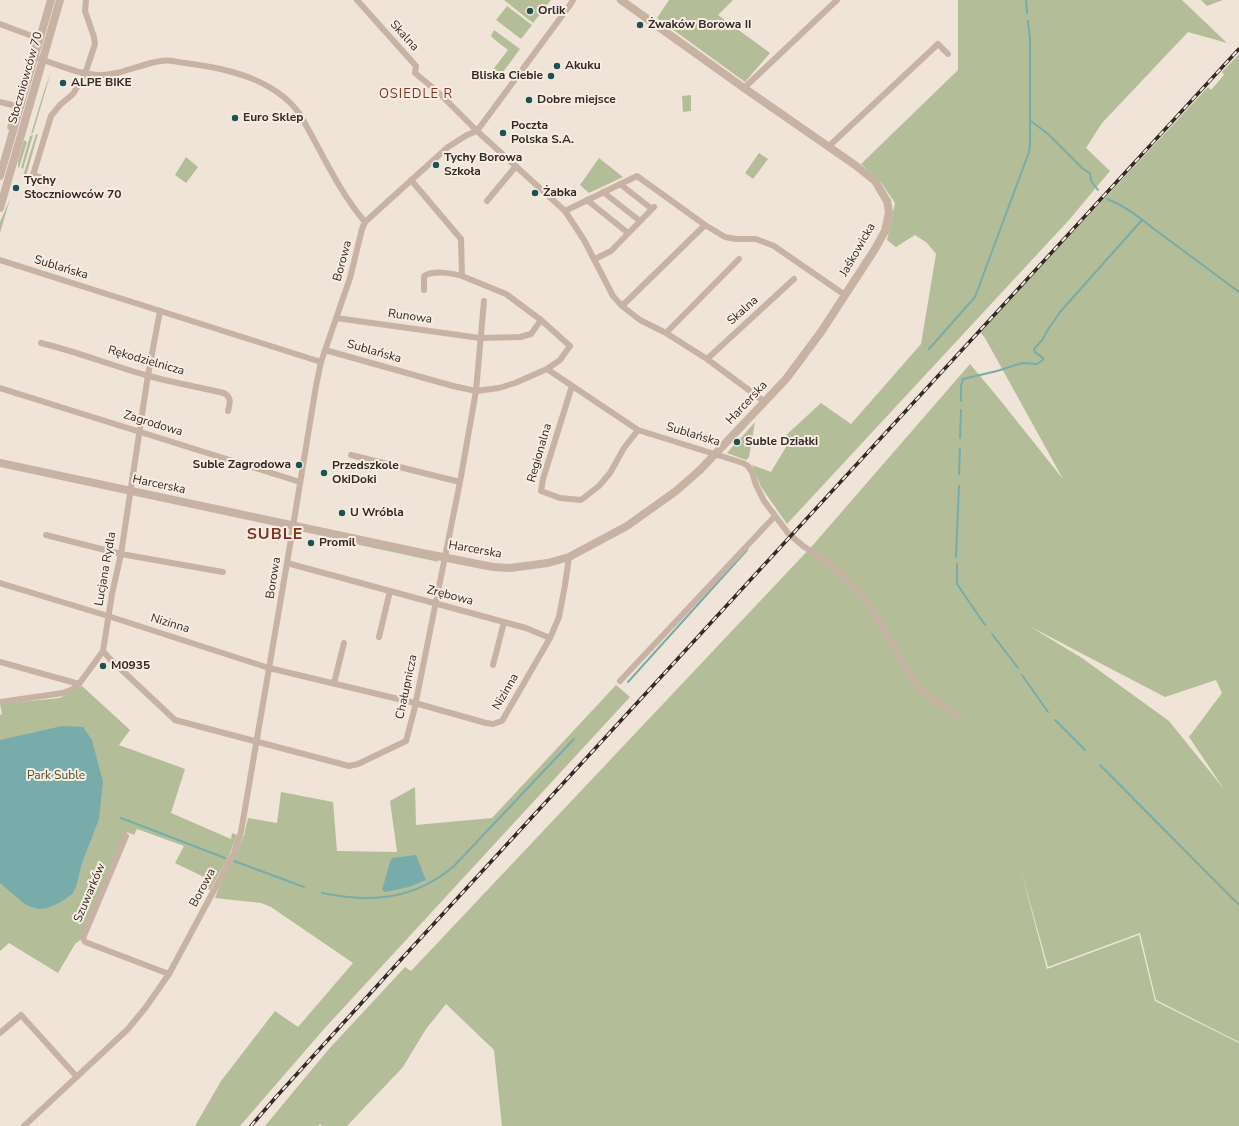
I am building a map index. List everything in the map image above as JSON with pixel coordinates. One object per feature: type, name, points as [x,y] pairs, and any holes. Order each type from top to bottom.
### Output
[{"type":"street","name":"Stoczniowców 70","points":[[0,176],[51,0]]},
{"type":"street","name":"Stoczniowców 70","points":[[0,208],[60,0]]},
{"type":"street","points":[[43,178],[33,175],[50,116],[73,94],[85,74],[95,42],[84,11],[86,0]]},
{"type":"street","name":"Skalna","points":[[358,0],[416,66],[415,73],[439,93],[477,131],[565,211],[596,261],[613,296],[622,306],[640,320],[666,333],[707,359],[765,402]]},
{"type":"street","points":[[34,57],[85,74],[106,75],[162,60],[202,65],[236,73],[260,82],[278,92],[299,112],[331,173],[355,210],[365,222],[448,147],[467,135],[477,131],[573,0]]},
{"type":"street","name":"Jaśkowicka","points":[[621,0],[875,181],[887,201],[888,212],[885,231],[845,295]]},
{"type":"street","points":[[744,88],[837,0]]},
{"type":"street","points":[[0,24],[32,36]]},
{"type":"street","points":[[828,147],[938,44],[948,54]]},
{"type":"street","points":[[0,102],[20,107]]},
{"type":"street","points":[[486,201],[516,166]]},
{"type":"street","points":[[565,211],[637,176],[705,225],[725,237],[736,239],[756,239],[770,244],[845,295]]},
{"type":"street","points":[[411,180],[461,239],[462,276]]},
{"type":"street","points":[[596,261],[611,251],[653,208],[620,184]]},
{"type":"street","points":[[603,192],[640,221]]},
{"type":"street","points":[[587,200],[628,233]]},
{"type":"street","name":"Borowa","points":[[24,1126],[128,1029],[146,1007],[169,974],[226,870],[238,842],[321,362],[350,278],[365,222]]},
{"type":"street","points":[[622,306],[705,225]]},
{"type":"street","points":[[666,333],[739,259]]},
{"type":"street","name":"Sublańska","points":[[0,260],[321,362]]},
{"type":"street","points":[[424,290],[424,276],[428,274],[454,274],[506,294],[541,320],[570,346],[560,360],[547,369]]},
{"type":"street","name":"Skalna","points":[[707,359],[794,280]]},
{"type":"street","name":"Harcerska","points":[[0,463],[493,567],[510,568],[548,563],[569,557],[627,526],[676,491],[700,470],[786,379],[822,332],[845,295]]},
{"type":"street","points":[[476,391],[484,301]]},
{"type":"street","name":"Lucjana Rydla","points":[[103,651],[108,616],[121,554],[139,431],[160,311]]},
{"type":"street","name":"Runowa","points":[[336,318],[480,338],[520,337],[531,334],[541,320]]},
{"type":"street","name":"Rękodzielnicza","points":[[41,342],[148,376],[224,392],[230,400],[228,411]]},
{"type":"street","name":"Sublańska","points":[[325,350],[453,386],[476,391],[499,388],[515,383],[547,369],[638,430],[743,462],[748,466],[764,501],[790,536],[826,561],[866,600],[916,684],[924,693],[959,717]]},
{"type":"street","name":"Regionalna","points":[[572,386],[544,474],[541,491],[560,498],[581,500],[599,486],[610,473],[624,448],[638,430]]},
{"type":"street","name":"Zagrodowa","points":[[0,388],[300,482]]},
{"type":"street","name":"Chałupnicza","points":[[256,741],[349,766],[358,764],[406,741],[414,711],[445,558],[476,391]]},
{"type":"street","points":[[352,455],[460,482]]},
{"type":"street","points":[[620,681],[775,516]]},
{"type":"street","points":[[46,535],[121,554],[223,572]]},
{"type":"street","name":"Nizinna","points":[[0,584],[108,616],[269,668],[415,703],[493,724],[502,721],[550,638],[559,617],[569,557]]},
{"type":"street","name":"Zrębowa","points":[[287,563],[526,628],[550,638]]},
{"type":"street","points":[[378,638],[390,591]]},
{"type":"street","points":[[492,665],[504,622]]},
{"type":"street","points":[[334,683],[344,644]]},
{"type":"street","points":[[0,702],[63,693],[73,689],[80,684],[103,651],[175,720],[256,741]]},
{"type":"street","points":[[0,662],[80,684]]},
{"type":"street","name":"Szuwarków","points":[[126,836],[83,938],[85,942],[169,974]]},
{"type":"street","points":[[0,1032],[21,1015],[77,1077]]},
{"type":"green space","name":"Orlik","points":[[504,0],[551,0],[533,23]]},
{"type":"green space","points":[[669,0],[733,0],[718,15],[770,53],[745,82],[657,18]]},
{"type":"green space","points":[[958,0],[1182,0],[1227,43],[1188,32],[1102,123],[1086,148],[1110,171],[1069,220],[787,524],[761,487],[752,465],[771,472],[789,442],[783,438],[821,403],[851,424],[921,344],[936,254],[927,243],[915,235],[896,247],[887,240],[895,203],[880,181],[861,164],[958,70]]},
{"type":"green space","points":[[1201,0],[1223,0],[1207,6]]},
{"type":"green space","points":[[507,6],[532,25],[521,39],[496,20]]},
{"type":"green space","points":[[494,30],[520,49],[500,76],[492,71],[508,50],[491,36]]},
{"type":"green space","points":[[33,39],[36,39],[19,99],[14,102]]},
{"type":"green space","points":[[1239,54],[1239,1042],[1156,1000],[1140,933],[1048,967],[1020,867],[1047,969],[1139,935],[1155,1001],[1239,1043],[1239,1126],[502,1126],[494,1050],[446,1004],[426,1029],[403,1067],[347,1126],[322,1126],[320,1124],[318,1126],[265,1126],[328,1050],[405,967],[411,971],[813,545],[970,364],[1063,479],[985,338],[980,332],[1208,87],[1211,90],[1224,75],[1222,72]],"holes":[[[1029,626],[1165,697],[1216,680],[1222,693],[1189,737],[1224,789],[1169,721],[1082,658]]]},
{"type":"green space","points":[[51,72],[33,133],[31,134],[44,91]]},
{"type":"green space","points":[[691,95],[691,111],[683,112],[682,96]]},
{"type":"green space","points":[[12,108],[15,112],[10,131],[7,128]]},
{"type":"green space","points":[[36,134],[38,134],[26,176],[23,176]]},
{"type":"green space","points":[[33,135],[23,169],[21,168],[30,136]]},
{"type":"green space","points":[[24,140],[27,142],[19,168],[18,161]]},
{"type":"green space","points":[[759,153],[768,159],[753,179],[745,173]]},
{"type":"green space","points":[[186,157],[198,167],[186,183],[175,175]]},
{"type":"green space","points":[[599,158],[623,177],[589,193],[580,185]]},
{"type":"green space","points":[[10,199],[0,233],[0,222]]},
{"type":"green space","points":[[755,422],[749,457],[746,460],[727,453],[734,445],[736,446],[740,442],[739,440]]},
{"type":"green space","points":[[355,542],[436,559],[439,562],[355,544]]},
{"type":"green space","points":[[616,685],[630,697],[324,1029],[240,1126],[195,1126],[221,1081],[275,1011],[298,1027],[353,963],[271,907],[261,903],[215,898],[221,882],[244,836],[248,818],[277,823],[281,792],[333,802],[337,851],[397,852],[390,801],[415,787],[416,825],[492,818]]},
{"type":"green space","name":"Park Suble","points":[[82,686],[130,730],[119,745],[185,769],[171,813],[231,839],[232,833],[237,835],[229,856],[210,890],[206,888],[210,880],[175,863],[184,846],[137,829],[134,835],[127,832],[83,938],[75,944],[58,973],[9,943],[0,951],[0,715],[2,714],[0,704],[60,698]]},
{"type":"water","points":[[62,726],[83,727],[92,740],[103,782],[99,819],[82,863],[76,887],[72,894],[61,902],[48,908],[38,909],[26,905],[0,883],[0,740]]},
{"type":"water","points":[[416,855],[426,880],[409,887],[385,892],[382,890],[392,858]]},
{"type":"waterway","points":[[1026,0],[1027,13]]},
{"type":"waterway","points":[[929,349],[975,297],[1029,152],[1030,39],[1028,21]]},
{"type":"waterway","points":[[1031,121],[1048,134],[1083,169],[1090,173],[1091,181],[1098,190]]},
{"type":"waterway","points":[[1107,199],[1126,208],[1239,292]]},
{"type":"waterway","points":[[961,401],[961,386],[963,379],[1022,363],[1037,364],[1043,360],[1043,358],[1035,352],[1034,349],[1043,339],[1060,312],[1142,220]]},
{"type":"waterway","points":[[960,438],[961,410]]},
{"type":"waterway","points":[[959,474],[960,448]]},
{"type":"waterway","points":[[956,557],[959,486]]},
{"type":"waterway","points":[[628,682],[747,550]]},
{"type":"waterway","points":[[957,564],[957,584],[985,625]]},
{"type":"waterway","points":[[992,634],[1018,668]]},
{"type":"waterway","points":[[1022,675],[1048,712]]},
{"type":"waterway","points":[[1055,720],[1085,750]]},
{"type":"waterway","points":[[322,893],[358,898],[392,896],[424,886],[439,877],[454,866],[574,739]]},
{"type":"waterway","points":[[1100,765],[1239,905]]},
{"type":"waterway","points":[[121,818],[225,858]]},
{"type":"waterway","points":[[234,861],[304,887]]},
{"type":"railway","points":[[251,1126],[406,954],[1239,49]]},
{"type":"place","name":"Orlik","points":[[530,11]]},
{"type":"place","name":"Żwaków Borowa II","points":[[640,25]]},
{"type":"place","name":"Akuku","points":[[557,66]]},
{"type":"place","name":"Bliska Ciebie","points":[[551,76]]},
{"type":"place","name":"ALPE BIKE","points":[[63,83]]},
{"type":"place","name":"Dobre miejsce","points":[[529,100]]},
{"type":"place","name":"Euro Sklep","points":[[235,118]]},
{"type":"place","name":"Poczta Polska S.A.","points":[[503,133]]},
{"type":"place","name":"Tychy Borowa Szkoła","points":[[436,165]]},
{"type":"place","name":"Tychy Stoczniowców 70","points":[[16,188]]},
{"type":"place","name":"Żabka","points":[[535,193]]},
{"type":"place","name":"Suble Działki","points":[[737,442]]},
{"type":"place","name":"Suble Zagrodowa","points":[[299,465]]},
{"type":"place","name":"Przedszkole OkiDoki","points":[[324,473]]},
{"type":"place","name":"U Wróbla","points":[[342,513]]},
{"type":"place","name":"Promil","points":[[311,543]]},
{"type":"place","name":"M0935","points":[[103,666]]},
{"type":"district","name":"OSIEDLE R","points":[[416,95]]},
{"type":"district","name":"SUBLE","points":[[275,535]]}]
